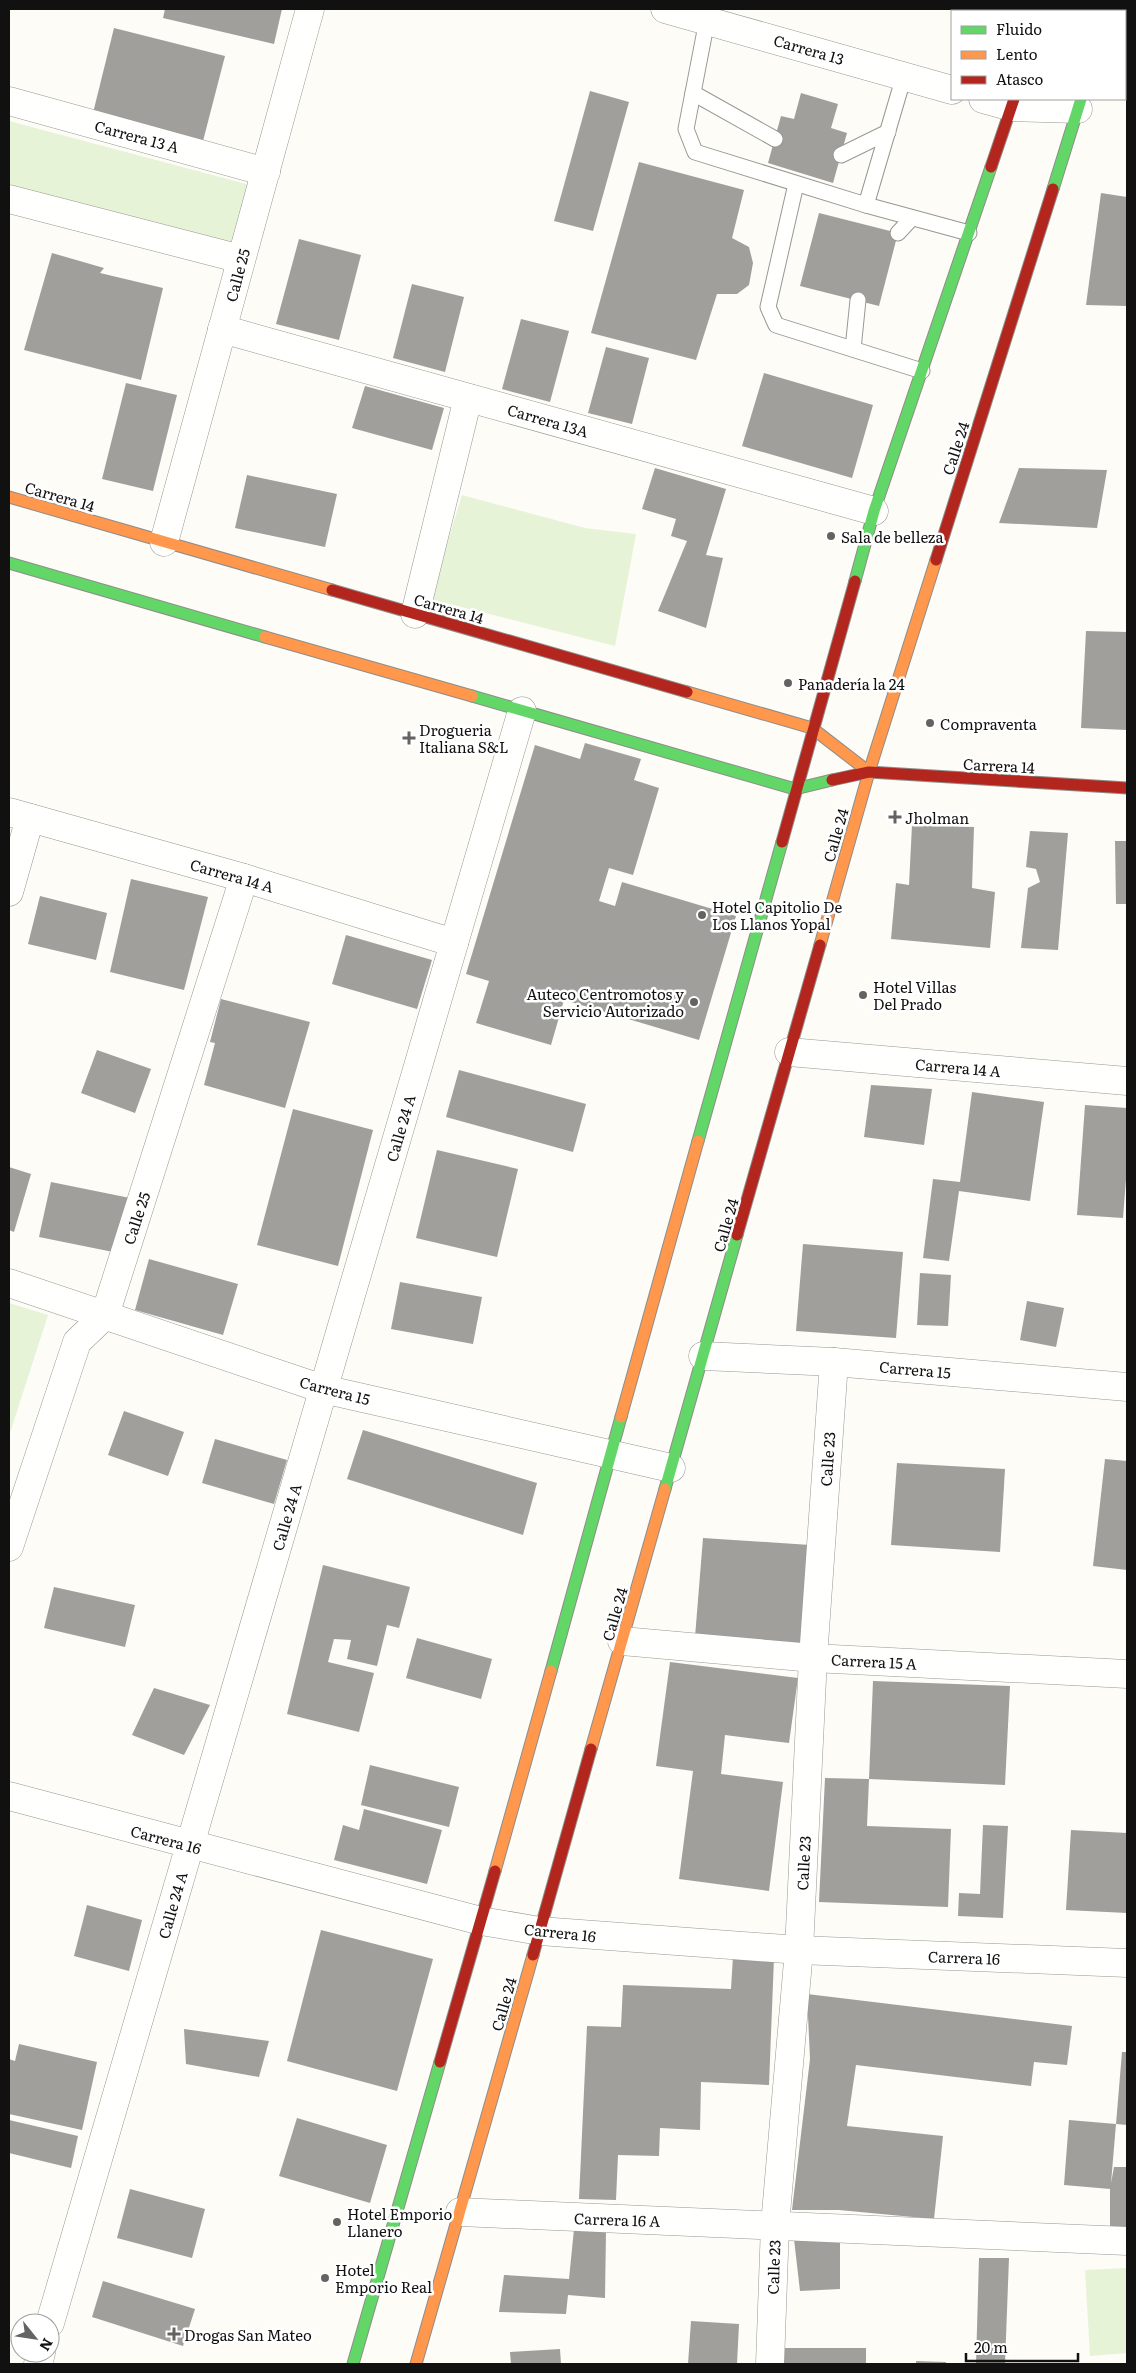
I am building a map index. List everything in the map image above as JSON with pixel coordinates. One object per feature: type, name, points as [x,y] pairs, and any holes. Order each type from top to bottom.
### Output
[{"type":"street","name":"Calle 25","points":[[164,542],[310,9]]},
{"type":"street","name":"Carrera 13","points":[[665,9],[708,14],[951,90]]},
{"type":"street","points":[[990,100],[1013,103],[1083,102]]},
{"type":"street","name":"Carrera 13 A","points":[[9,101],[266,172]]},
{"type":"street","name":"Calle 24","points":[[416,2364],[869,772],[1083,102]]},
{"type":"street","points":[[353,2364],[481,1921],[874,511],[1013,103]]},
{"type":"street","points":[[9,199],[242,259]]},
{"type":"street","name":"Carrera 13A","points":[[222,329],[874,511]]},
{"type":"street","points":[[415,614],[468,398]]},
{"type":"street","name":"Carrera 14","points":[[9,497],[812,728],[869,772]]},
{"type":"street","name":"Carrera 14","points":[[9,563],[795,789],[869,772],[1127,788]]},
{"type":"street","name":"Calle 24 A","points":[[53,2313],[522,710]]},
{"type":"street","points":[[9,892],[20,815]]},
{"type":"street","name":"Carrera 14 A","points":[[20,815],[244,878],[454,942]]},
{"type":"street","name":"Calle 25","points":[[9,1545],[78,1342],[105,1315],[244,878]]},
{"type":"street","name":"Carrera 14 A","points":[[789,1052],[1127,1081]]},
{"type":"street","name":"Carrera 15","points":[[9,1283],[323,1389],[671,1468]]},
{"type":"street","name":"Carrera 15","points":[[703,1356],[834,1362],[1127,1387]]},
{"type":"street","name":"Calle 23","points":[[770,2364],[775,2225],[799,1950],[813,1658],[834,1362]]},
{"type":"street","name":"Carrera 15 A","points":[[622,1641],[813,1658],[1127,1674]]},
{"type":"street","name":"Carrera 16","points":[[9,1796],[190,1846],[481,1921],[540,1932],[799,1950],[1127,1963]]},
{"type":"street","name":"Carrera 16 A","points":[[460,2212],[1127,2241]]},
{"type":"lane","points":[[708,14],[686,129],[695,152],[866,205],[969,233]]},
{"type":"lane","points":[[866,205],[904,76]]},
{"type":"lane","points":[[693,93],[775,138]]},
{"type":"lane","points":[[841,155],[888,132]]},
{"type":"lane","points":[[796,184],[768,307],[776,325],[922,371]]},
{"type":"lane","points":[[898,233],[912,218]]},
{"type":"lane","points":[[853,349],[858,300]]},
{"type":"green space","points":[[9,121],[250,185],[232,248],[9,190]]},
{"type":"green space","points":[[462,495],[585,528],[636,534],[615,646],[430,599]]},
{"type":"green space","points":[[9,1303],[48,1315],[9,1436]]},
{"type":"green space","points":[[1127,2268],[1127,2353],[1090,2356],[1085,2270]]},
{"type":"building","points":[[165,9],[282,9],[274,44],[163,18]]},
{"type":"building","points":[[114,28],[225,56],[203,141],[93,113]]},
{"type":"building","points":[[590,91],[629,102],[593,231],[554,221]]},
{"type":"building","points":[[801,93],[838,104],[831,128],[847,133],[833,183],[768,163],[781,116],[794,119]]},
{"type":"building","points":[[639,162],[744,190],[732,238],[749,247],[753,263],[749,285],[737,294],[717,294],[696,360],[591,333]]},
{"type":"building","points":[[1101,193],[1127,197],[1127,306],[1086,305]]},
{"type":"building","points":[[819,213],[898,233],[879,306],[800,286]]},
{"type":"building","points":[[299,239],[361,255],[339,340],[276,324]]},
{"type":"building","points":[[52,253],[104,268],[100,273],[163,288],[141,380],[24,350]]},
{"type":"building","points":[[412,284],[464,297],[445,372],[393,358]]},
{"type":"building","points":[[521,319],[569,331],[550,402],[502,389]]},
{"type":"building","points":[[606,347],[649,358],[632,424],[588,413]]},
{"type":"building","points":[[764,373],[873,405],[852,478],[742,446]]},
{"type":"building","points":[[126,383],[177,395],[153,491],[102,479]]},
{"type":"building","points":[[365,386],[444,408],[432,450],[352,428]]},
{"type":"building","points":[[655,468],[726,489],[706,555],[723,558],[706,628],[658,611],[687,541],[671,536],[676,519],[642,509]]},
{"type":"building","points":[[1019,468],[1107,470],[1097,528],[999,523]]},
{"type":"building","points":[[247,475],[337,494],[325,547],[235,528]]},
{"type":"building","points":[[1086,631],[1127,632],[1127,730],[1081,728]]},
{"type":"building","points":[[585,743],[641,759],[634,780],[659,788],[633,875],[609,868],[599,901],[615,906],[622,882],[736,916],[699,1040],[564,1000],[551,1045],[476,1023],[489,981],[466,974],[535,745],[580,759]]},
{"type":"building","points":[[912,825],[974,827],[972,888],[995,892],[990,948],[891,939],[896,883],[909,885]]},
{"type":"building","points":[[1030,831],[1068,833],[1058,950],[1021,948],[1028,888],[1040,882],[1036,869],[1026,867]]},
{"type":"building","points":[[1115,841],[1127,841],[1127,904],[1116,904]]},
{"type":"building","points":[[131,879],[208,897],[184,990],[110,972]]},
{"type":"building","points":[[40,896],[107,913],[96,960],[28,944]]},
{"type":"building","points":[[346,935],[432,960],[417,1009],[332,984]]},
{"type":"building","points":[[221,999],[310,1022],[285,1108],[204,1085],[215,1043],[210,1042]]},
{"type":"building","points":[[97,1050],[151,1069],[135,1113],[81,1093]]},
{"type":"building","points":[[459,1070],[586,1104],[573,1152],[446,1117]]},
{"type":"building","points":[[871,1085],[932,1089],[924,1145],[864,1137]]},
{"type":"building","points":[[972,1092],[1044,1102],[1030,1201],[959,1191],[949,1261],[923,1258],[933,1179],[960,1182]]},
{"type":"building","points":[[1085,1105],[1127,1108],[1127,1166],[1123,1218],[1077,1215]]},
{"type":"building","points":[[293,1109],[373,1130],[338,1266],[257,1245]]},
{"type":"building","points":[[437,1150],[518,1169],[497,1257],[416,1238]]},
{"type":"building","points":[[9,1167],[31,1174],[14,1232],[9,1230]]},
{"type":"building","points":[[51,1182],[130,1198],[118,1253],[39,1237]]},
{"type":"building","points":[[803,1244],[903,1252],[896,1338],[796,1331]]},
{"type":"building","points":[[149,1259],[238,1284],[223,1335],[135,1310]]},
{"type":"building","points":[[920,1273],[951,1275],[948,1326],[917,1325]]},
{"type":"building","points":[[400,1282],[482,1297],[473,1344],[391,1329]]},
{"type":"building","points":[[1027,1301],[1064,1308],[1056,1347],[1020,1340]]},
{"type":"building","points":[[124,1411],[184,1432],[168,1476],[108,1455]]},
{"type":"building","points":[[363,1430],[537,1483],[523,1535],[347,1479]]},
{"type":"building","points":[[215,1439],[287,1460],[274,1504],[202,1483]]},
{"type":"building","points":[[1105,1459],[1127,1461],[1127,1570],[1093,1566]]},
{"type":"building","points":[[897,1463],[1005,1469],[1000,1552],[891,1545]]},
{"type":"building","points":[[703,1538],[810,1545],[803,1644],[695,1637]]},
{"type":"building","points":[[323,1565],[410,1587],[399,1628],[387,1625],[377,1666],[347,1659],[351,1640],[334,1639],[328,1662],[374,1673],[359,1732],[287,1714]]},
{"type":"building","points":[[54,1587],[135,1605],[125,1647],[44,1628]]},
{"type":"building","points":[[417,1638],[492,1659],[481,1699],[406,1678]]},
{"type":"building","points":[[670,1662],[798,1678],[789,1743],[725,1735],[721,1774],[783,1782],[769,1891],[679,1879],[693,1771],[656,1766]]},
{"type":"building","points":[[873,1681],[1010,1686],[1005,1785],[869,1779]]},
{"type":"building","points":[[154,1688],[210,1705],[184,1755],[132,1735]]},
{"type":"building","points":[[370,1765],[459,1787],[449,1827],[361,1805]]},
{"type":"building","points":[[825,1778],[869,1779],[867,1826],[951,1829],[948,1907],[819,1902]]},
{"type":"building","points":[[364,1809],[442,1830],[427,1884],[334,1860],[343,1825],[359,1830]]},
{"type":"building","points":[[983,1825],[1008,1826],[1003,1918],[958,1916],[959,1893],[980,1894]]},
{"type":"building","points":[[1071,1830],[1127,1833],[1127,1913],[1066,1910]]},
{"type":"building","points":[[87,1905],[142,1920],[129,1971],[74,1956]]},
{"type":"building","points":[[321,1930],[433,1959],[397,2091],[287,2061]]},
{"type":"building","points":[[733,1956],[774,1958],[769,2085],[701,2082],[700,2130],[660,2128],[659,2156],[618,2155],[616,2200],[579,2199],[587,2026],[621,2027],[623,1985],[731,1989]]},
{"type":"building","points":[[807,1994],[1072,2026],[1067,2065],[1034,2062],[1031,2086],[856,2065],[847,2126],[943,2136],[934,2219],[839,2210],[792,2210],[810,2059]]},
{"type":"building","points":[[184,2029],[269,2041],[259,2077],[186,2064]]},
{"type":"building","points":[[19,2044],[97,2062],[82,2130],[9,2114],[9,2059],[15,2061]]},
{"type":"building","points":[[1122,2052],[1127,2052],[1127,2125],[1116,2124]]},
{"type":"building","points":[[297,2118],[387,2145],[370,2203],[279,2176]]},
{"type":"building","points":[[9,2120],[78,2136],[71,2168],[9,2153]]},
{"type":"building","points":[[1069,2120],[1116,2124],[1111,2183],[1114,2167],[1127,2167],[1127,2232],[1110,2231],[1110,2189],[1064,2185]]},
{"type":"building","points":[[130,2189],[205,2209],[192,2258],[117,2238]]},
{"type":"building","points":[[574,2229],[606,2231],[605,2298],[568,2295],[566,2314],[499,2312],[504,2275],[569,2279]]},
{"type":"building","points":[[840,2238],[840,2289],[800,2291],[794,2239]]},
{"type":"building","points":[[979,2258],[1009,2258],[1005,2364],[976,2364]]},
{"type":"building","points":[[103,2281],[195,2309],[183,2346],[92,2317]]},
{"type":"building","points":[[691,2321],[739,2324],[737,2364],[688,2364]]},
{"type":"building","points":[[783,2348],[866,2348],[866,2364],[782,2364]]},
{"type":"building","points":[[560,2349],[561,2364],[511,2364],[510,2352]]},
{"type":"building","points":[[916,2361],[946,2362],[946,2364],[916,2364]]},
{"type":"traffic: fast","points":[[1053,189],[1081,100]]},
{"type":"traffic: fast","points":[[855,581],[874,511],[991,167]]},
{"type":"traffic: fast","points":[[9,563],[265,637]]},
{"type":"traffic: fast","points":[[472,696],[795,789],[832,780]]},
{"type":"traffic: fast","points":[[698,1141],[782,842]]},
{"type":"traffic: fast","points":[[665,1489],[737,1235]]},
{"type":"traffic: fast","points":[[551,1671],[621,1417]]},
{"type":"traffic: fast","points":[[353,2364],[440,2062]]},
{"type":"traffic: slow","points":[[9,497],[332,590]]},
{"type":"traffic: slow","points":[[820,945],[869,772],[936,560]]},
{"type":"traffic: slow","points":[[265,637],[472,696]]},
{"type":"traffic: slow","points":[[687,692],[812,728],[869,772]]},
{"type":"traffic: slow","points":[[621,1417],[698,1141]]},
{"type":"traffic: slow","points":[[591,1749],[665,1489]]},
{"type":"traffic: slow","points":[[495,1871],[551,1671]]},
{"type":"traffic: slow","points":[[416,2364],[533,1955]]},
{"type":"traffic: jam","points":[[991,167],[1014,100]]},
{"type":"traffic: jam","points":[[936,560],[1053,189]]},
{"type":"traffic: jam","points":[[782,842],[855,581]]},
{"type":"traffic: jam","points":[[332,590],[687,692]]},
{"type":"traffic: jam","points":[[832,780],[869,772],[1127,788]]},
{"type":"traffic: jam","points":[[737,1235],[820,945]]},
{"type":"traffic: jam","points":[[533,1955],[591,1749]]},
{"type":"traffic: jam","points":[[440,2062],[495,1871]]},
{"type":"place","name":"Sala de belleza","points":[[831,536]]},
{"type":"place","name":"Panadería la 24","points":[[788,683]]},
{"type":"place","name":"Compraventa","points":[[930,723]]},
{"type":"place","name":"Drogueria Italiana S&L","points":[[409,738]]},
{"type":"place","name":"Jholman","points":[[895,817]]},
{"type":"place","name":"Hotel Capitolio De Los Llanos Yopal","points":[[702,915]]},
{"type":"place","name":"Hotel Villas Del Prado","points":[[863,995]]},
{"type":"place","name":"Auteco Centromotos y Servicio Autorizado","points":[[694,1002]]},
{"type":"place","name":"Hotel Emporio Llanero","points":[[337,2222]]},
{"type":"place","name":"Hotel Emporio Real","points":[[325,2278]]},
{"type":"place","name":"Drogas San Mateo","points":[[174,2334]]}]
